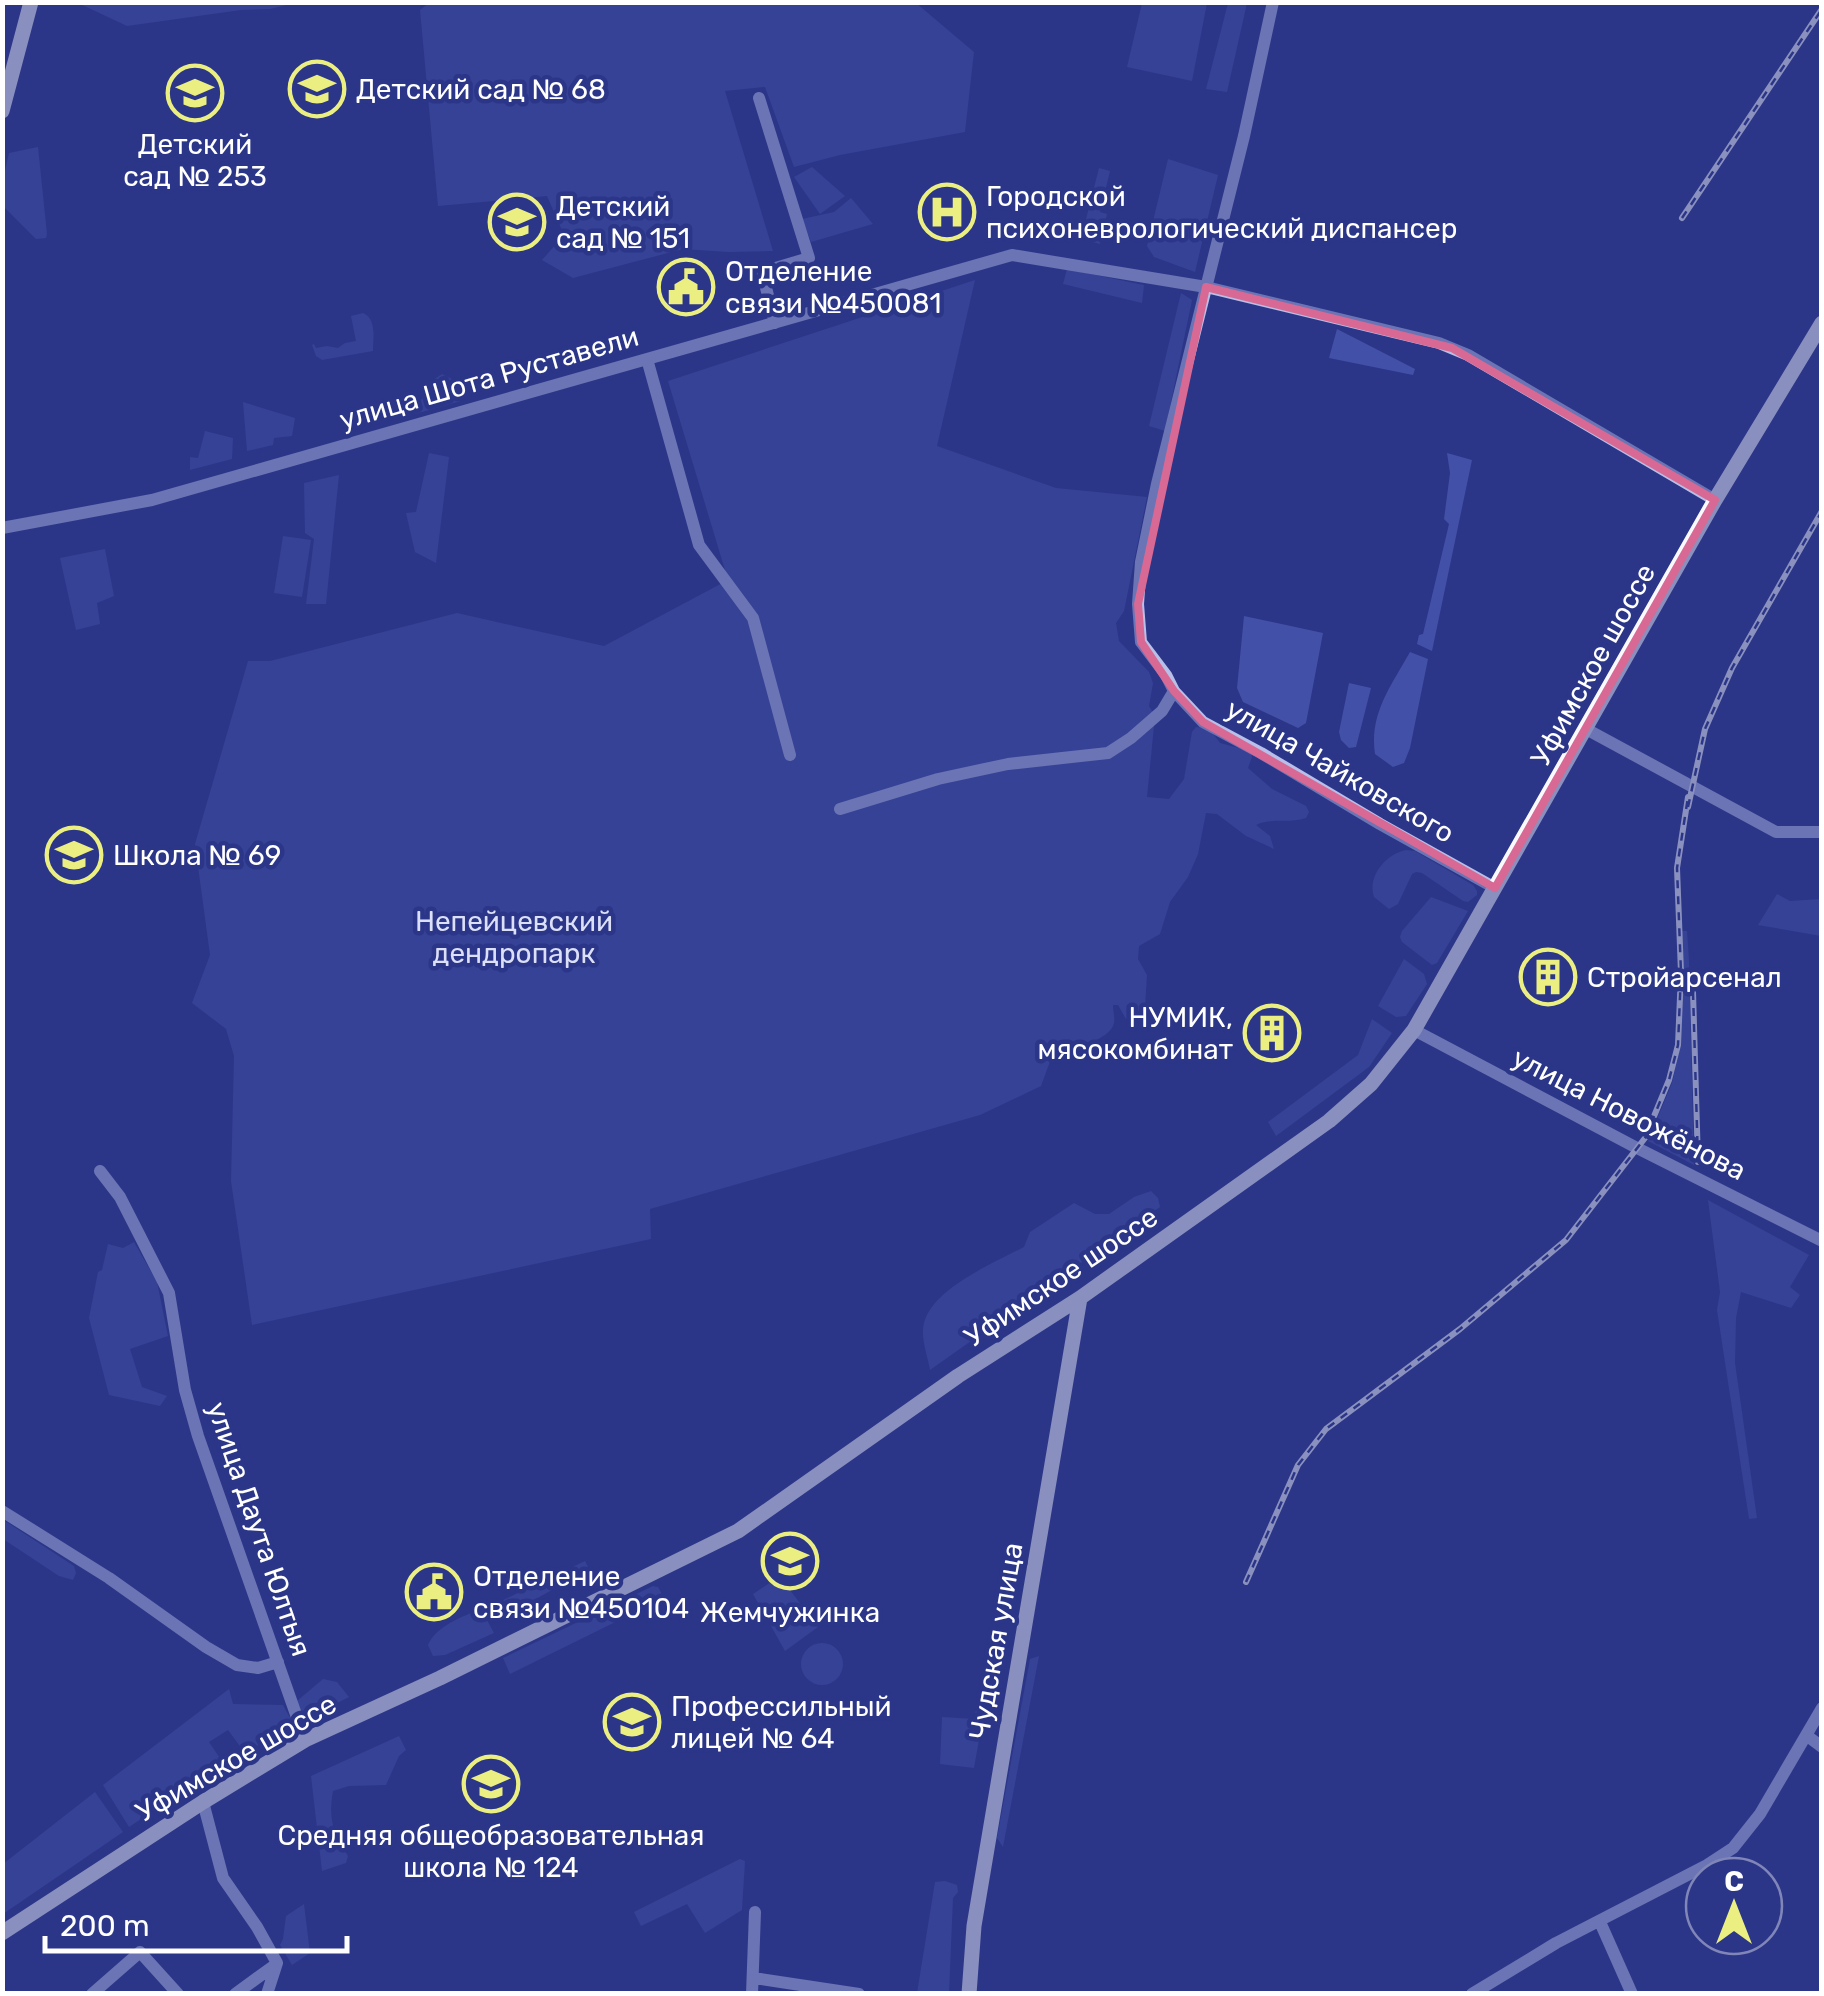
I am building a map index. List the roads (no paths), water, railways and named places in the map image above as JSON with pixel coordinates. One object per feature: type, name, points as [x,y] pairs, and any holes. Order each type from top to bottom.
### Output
[{"type":"main road","points":[[2,111],[31,2]]},
{"type":"main road","name":"Уфимское шоссе","points":[[2,1933],[305,1740],[738,1531],[958,1376],[1080,1298],[1329,1121],[1372,1084],[1414,1030],[1714,500],[1822,323]]},
{"type":"main road","name":"Чудская улица","points":[[969,1994],[979,1893],[1080,1298]]},
{"type":"street","name":"улица Чайковского","points":[[1273,2],[1157,484],[1141,562],[1141,642],[1174,692],[1203,722],[1496,888]]},
{"type":"street","points":[[759,98],[809,258],[762,272],[775,322]]},
{"type":"street","name":"улица Шота Руставели","points":[[2,528],[152,500],[1012,255],[1206,288],[1452,348],[1714,500]]},
{"type":"street","points":[[647,359],[698,544],[753,618],[790,755]]},
{"type":"street","points":[[840,809],[938,779],[1008,764],[1108,754],[1162,711],[1174,692]]},
{"type":"street","points":[[1586,729],[1776,832],[1822,832]]},
{"type":"street","name":"улица Новожёнова","points":[[1414,1030],[1822,1241]]},
{"type":"street","name":"улица Даута Юлтыя","points":[[100,1171],[120,1197],[169,1293],[198,1436],[305,1740]]},
{"type":"street","points":[[2,1511],[236,1665],[258,1668],[278,1662]]},
{"type":"street","points":[[1472,1994],[1556,1943],[1733,1848],[1760,1814],[1822,1708]]},
{"type":"street","points":[[1806,1734],[1822,1747]]},
{"type":"street","points":[[203,1802],[223,1878],[277,1963],[267,1994]]},
{"type":"street","points":[[752,1994],[755,1912]]},
{"type":"street","points":[[1600,1922],[1632,1994]]},
{"type":"street","points":[[92,1994],[140,1952],[178,1994]]},
{"type":"street","points":[[235,1994],[277,1963]]},
{"type":"street","points":[[754,1978],[859,1994]]},
{"type":"railway","points":[[1682,218],[1822,9]]},
{"type":"railway","points":[[1688,807],[1705,729],[1732,668],[1822,511]]},
{"type":"railway","points":[[1246,1582],[1298,1465],[1326,1429],[1460,1329],[1566,1240],[1645,1138],[1669,1080],[1678,1045],[1681,973],[1677,868],[1688,797]]},
{"type":"railway","points":[[1693,992],[1698,1162]]},
{"type":"place","name":"Детский сад № 68","points":[[317,89]]},
{"type":"place","name":"Детский сад № 253","points":[[195,93]]},
{"type":"place","name":"Городской психоневрологический диспансер","points":[[947,212]]},
{"type":"place","name":"Детский сад № 151","points":[[517,222]]},
{"type":"place","name":"Отделение связи №450081","points":[[686,287]]},
{"type":"place","name":"Школа № 69","points":[[74,855]]},
{"type":"place","name":"Стройарсенал","points":[[1548,977]]},
{"type":"place","name":"НУМИК, мясокомбинат","points":[[1272,1033]]},
{"type":"place","name":"Жемчужинка","points":[[790,1561]]},
{"type":"place","name":"Отделение связи №450104","points":[[434,1592]]},
{"type":"place","name":"Профессильный лицей № 64","points":[[632,1722]]},
{"type":"place","name":"Средняя общеобразовательная школа № 124","points":[[491,1784]]},
{"type":"park label","name":"Непейцевский дендропарк","points":[[514,937]]}]
